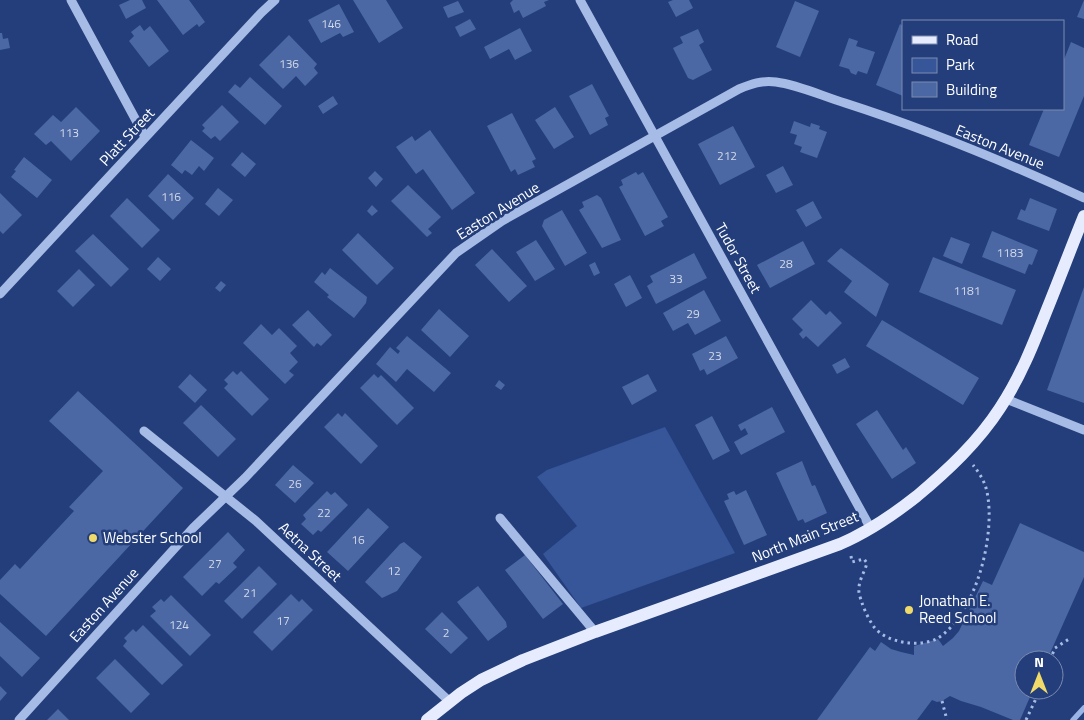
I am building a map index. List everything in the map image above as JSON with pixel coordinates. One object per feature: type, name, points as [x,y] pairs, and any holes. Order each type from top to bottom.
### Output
[{"type":"main road","name":"North Main Street","points":[[426,720],[449,701],[500,670],[595,632],[849,540],[871,529],[929,486],[964,453],[1006,399],[1031,351],[1084,216]]},
{"type":"street","points":[[72,0],[145,137]]},
{"type":"street","name":"Platt Street","points":[[0,294],[275,0]]},
{"type":"street","name":"Tudor Street","points":[[580,0],[871,529]]},
{"type":"street","name":"Easton Avenue","points":[[19,720],[192,528],[245,478],[456,253],[502,221],[739,90],[761,82],[776,82],[895,120],[1036,176],[1084,198]]},
{"type":"street","points":[[1006,399],[1084,430]]},
{"type":"street","name":"Aetna Street","points":[[144,431],[256,521],[449,701]]},
{"type":"street","points":[[500,518],[595,632]]},
{"type":"path","points":[[849,540],[852,562],[864,559],[867,563],[858,589],[865,612],[874,628],[896,640],[912,644],[936,640],[949,630],[962,614],[983,563],[988,542],[987,492],[982,476],[964,453]]},
{"type":"path","points":[[1054,650],[1069,639]]},
{"type":"path","points":[[1026,720],[1035,700]]},
{"type":"path","points":[[942,701],[947,720]]},
{"type":"green space","points":[[665,427],[735,553],[581,608],[543,554],[577,526],[537,477],[547,470]]},
{"type":"building","points":[[130,0],[142,0],[146,8],[126,19],[119,5]]},
{"type":"building","points":[[157,0],[189,0],[205,22],[199,27],[197,24],[183,35]]},
{"type":"building","points":[[353,0],[386,0],[403,28],[379,43]]},
{"type":"building","points":[[513,0],[549,0],[544,2],[546,6],[523,18],[519,10],[514,13],[510,3]]},
{"type":"building","points":[[673,0],[689,0],[693,8],[676,17],[668,2]]},
{"type":"building","points":[[1084,0],[1084,19],[1077,17]]},
{"type":"building","points":[[458,1],[464,12],[448,18],[443,7]]},
{"type":"building","points":[[795,1],[819,11],[800,57],[776,47]]},
{"type":"building","points":[[339,4],[354,32],[343,37],[340,33],[321,43],[308,20]]},
{"type":"building","points":[[470,19],[476,29],[460,37],[455,27]]},
{"type":"building","points":[[900,24],[902,25],[902,96],[876,85]]},
{"type":"building","points":[[140,25],[144,31],[150,26],[169,51],[149,67],[129,41],[134,36],[131,32]]},
{"type":"building","points":[[520,28],[532,51],[515,60],[509,49],[490,59],[484,47]]},
{"type":"building","points":[[698,29],[704,42],[699,45],[712,70],[693,80],[688,78],[673,48],[683,43],[680,37]]},
{"type":"building","points":[[0,33],[2,33],[3,39],[8,38],[10,48],[0,50]]},
{"type":"building","points":[[289,35],[317,64],[314,68],[318,73],[305,86],[296,76],[283,89],[259,65]]},
{"type":"building","points":[[849,38],[858,41],[856,46],[875,52],[867,74],[858,71],[856,75],[851,73],[849,69],[839,66]]},
{"type":"building","points":[[1071,42],[1084,48],[1084,96],[1059,157],[1029,145],[1044,110],[1064,110],[1064,60]]},
{"type":"building","points":[[250,77],[282,106],[265,125],[228,92],[235,84],[240,88]]},
{"type":"building","points":[[592,84],[609,116],[605,118],[608,125],[590,135],[569,96]]},
{"type":"building","points":[[333,96],[338,104],[323,114],[318,106]]},
{"type":"building","points":[[222,105],[239,122],[220,141],[215,136],[211,139],[202,131],[205,128],[202,125]]},
{"type":"building","points":[[76,107],[100,131],[71,161],[51,141],[46,145],[34,134],[53,115],[61,122]]},
{"type":"building","points":[[555,107],[574,137],[554,149],[535,120]]},
{"type":"building","points":[[512,113],[536,159],[532,161],[535,167],[518,175],[515,169],[511,172],[487,126]]},
{"type":"building","points":[[794,121],[810,127],[811,123],[820,126],[819,129],[827,132],[817,158],[800,152],[802,147],[794,144],[797,135],[790,133]]},
{"type":"building","points":[[733,126],[755,167],[720,185],[698,144]]},
{"type":"building","points":[[430,130],[475,193],[452,210],[423,169],[416,174],[396,147],[412,136],[415,141]]},
{"type":"building","points":[[191,140],[214,158],[204,171],[199,166],[192,175],[185,170],[182,174],[171,165]]},
{"type":"building","points":[[242,152],[256,164],[245,177],[231,165]]},
{"type":"building","points":[[24,157],[52,180],[37,198],[11,177]]},
{"type":"building","points":[[783,166],[793,185],[776,193],[766,175]]},
{"type":"building","points":[[375,171],[383,179],[376,187],[368,178]]},
{"type":"building","points":[[636,172],[638,175],[643,172],[668,217],[661,221],[664,226],[645,236],[619,187],[623,185],[621,180]]},
{"type":"building","points":[[168,174],[194,198],[173,220],[148,196]]},
{"type":"building","points":[[408,185],[441,217],[428,229],[432,233],[427,237],[391,201]]},
{"type":"building","points":[[218,188],[233,200],[219,216],[205,204]]},
{"type":"building","points":[[0,193],[22,215],[3,234],[0,231]]},
{"type":"building","points":[[597,195],[601,198],[621,240],[602,248],[579,210],[584,207],[582,202]]},
{"type":"building","points":[[127,198],[160,230],[142,248],[110,216]]},
{"type":"building","points":[[1030,198],[1057,209],[1049,231],[1017,219],[1021,209],[1025,211]]},
{"type":"building","points":[[813,201],[822,218],[806,227],[796,210]]},
{"type":"building","points":[[372,205],[378,211],[372,216],[367,211]]},
{"type":"building","points":[[562,210],[587,253],[565,266],[542,226],[544,220]]},
{"type":"building","points":[[992,231],[1038,250],[1032,265],[1029,264],[1025,274],[982,257]]},
{"type":"building","points":[[358,233],[394,268],[377,285],[342,250]]},
{"type":"building","points":[[93,234],[129,269],[111,287],[75,251]]},
{"type":"building","points":[[951,237],[970,244],[962,264],[943,256]]},
{"type":"building","points":[[536,240],[555,269],[535,281],[516,252]]},
{"type":"building","points":[[803,241],[815,264],[770,288],[757,265]]},
{"type":"building","points":[[841,248],[889,284],[876,317],[844,292],[852,281],[827,261]]},
{"type":"building","points":[[492,249],[527,286],[509,302],[475,265]]},
{"type":"building","points":[[694,253],[707,278],[656,304],[647,286],[653,282],[650,276]]},
{"type":"building","points":[[158,257],[171,269],[160,281],[147,269]]},
{"type":"building","points":[[933,257],[1016,290],[1002,325],[919,292]]},
{"type":"building","points":[[595,262],[600,273],[594,276],[589,265]]},
{"type":"building","points":[[330,268],[367,297],[366,303],[354,318],[327,297],[329,295],[314,282],[322,272],[325,275]]},
{"type":"building","points":[[79,269],[95,285],[73,307],[57,291]]},
{"type":"building","points":[[630,275],[642,298],[626,307],[614,284]]},
{"type":"building","points":[[221,281],[226,285],[220,292],[215,288]]},
{"type":"building","points":[[1084,287],[1084,403],[1047,390]]},
{"type":"building","points":[[704,290],[721,321],[695,335],[688,323],[673,331],[663,313]]},
{"type":"building","points":[[811,300],[826,315],[830,311],[842,323],[818,347],[806,336],[803,339],[799,334],[803,330],[792,319]]},
{"type":"building","points":[[439,309],[469,336],[450,357],[421,330]]},
{"type":"building","points":[[308,310],[332,335],[321,346],[317,343],[314,347],[292,325]]},
{"type":"building","points":[[882,320],[979,378],[963,405],[866,346]]},
{"type":"building","points":[[261,324],[272,335],[279,328],[297,346],[290,353],[298,362],[289,371],[294,375],[285,384],[243,343]]},
{"type":"building","points":[[407,336],[451,373],[434,392],[407,369],[396,382],[376,364],[390,347],[398,354],[400,351],[396,348]]},
{"type":"building","points":[[726,336],[738,358],[707,375],[704,369],[700,371],[692,354]]},
{"type":"building","points":[[845,358],[850,367],[837,374],[832,365]]},
{"type":"building","points":[[233,371],[237,375],[241,371],[269,399],[252,416],[224,388],[228,384],[224,380]]},
{"type":"building","points":[[190,374],[207,390],[195,403],[178,387]]},
{"type":"building","points":[[374,374],[378,378],[381,375],[414,408],[397,425],[360,388]]},
{"type":"building","points":[[648,374],[657,391],[632,405],[622,387]]},
{"type":"building","points":[[499,380],[505,385],[501,390],[495,386]]},
{"type":"building","name":"Webster School","points":[[78,391],[183,488],[46,636],[0,594],[0,580],[15,564],[20,569],[74,511],[69,507],[103,471],[49,421]]},
{"type":"building","points":[[201,405],[236,439],[218,457],[183,423]]},
{"type":"building","points":[[772,407],[785,432],[741,455],[734,442],[748,434],[745,428],[741,431],[738,425]]},
{"type":"building","points":[[877,410],[903,450],[906,447],[916,463],[892,479],[856,424]]},
{"type":"building","points":[[338,413],[342,417],[345,413],[378,446],[361,464],[324,427]]},
{"type":"building","points":[[712,416],[730,451],[713,460],[695,425]]},
{"type":"building","points":[[802,461],[812,486],[815,485],[827,513],[805,523],[803,519],[798,521],[776,473]]},
{"type":"building","points":[[293,465],[314,483],[295,503],[275,485]]},
{"type":"building","points":[[746,490],[767,535],[744,545],[724,501],[729,499],[727,494],[734,491],[736,495]]},
{"type":"building","points":[[327,491],[331,495],[335,492],[348,505],[321,532],[318,530],[313,535],[301,524],[306,519],[303,515]]},
{"type":"building","points":[[368,508],[389,527],[348,571],[327,552]]},
{"type":"building","points":[[1020,523],[1084,552],[1084,577],[1051,650],[1014,650],[1014,700],[1029,700],[1020,720],[1013,720],[950,696],[942,701],[932,700],[917,720],[817,720],[870,647],[875,651],[881,642],[891,649],[914,655],[914,646],[938,639],[943,646],[959,631],[983,581],[992,585]]},
{"type":"building","points":[[228,532],[245,550],[233,563],[237,567],[219,584],[216,582],[202,596],[183,577]]},
{"type":"building","points":[[404,542],[422,557],[397,591],[382,598],[365,582]]},
{"type":"building","points":[[525,555],[563,604],[543,619],[505,570]]},
{"type":"building","points":[[259,566],[277,584],[242,619],[224,601]]},
{"type":"building","points":[[478,586],[506,622],[507,627],[488,641],[457,602]]},
{"type":"building","points":[[291,594],[299,602],[302,599],[313,610],[272,651],[253,632]]},
{"type":"building","points":[[171,595],[211,635],[190,656],[150,616],[156,611],[152,607],[161,599],[164,602]]},
{"type":"building","points":[[442,612],[468,638],[451,654],[425,629]]},
{"type":"building","points":[[0,622],[40,658],[22,677],[0,656]]},
{"type":"building","points":[[143,625],[183,665],[162,685],[123,646],[127,641],[124,638],[133,629],[136,632]]},
{"type":"building","points":[[115,659],[150,694],[131,713],[96,678]]},
{"type":"building","points":[[0,686],[7,693],[0,701]]},
{"type":"building","points":[[58,709],[69,720],[47,720]]},
{"type":"waterway","points":[[1073,720],[1084,708]]},
{"type":"place","name":"Webster School","points":[[93,538]]},
{"type":"place","name":"Jonathan E. Reed School","points":[[909,610]]}]
